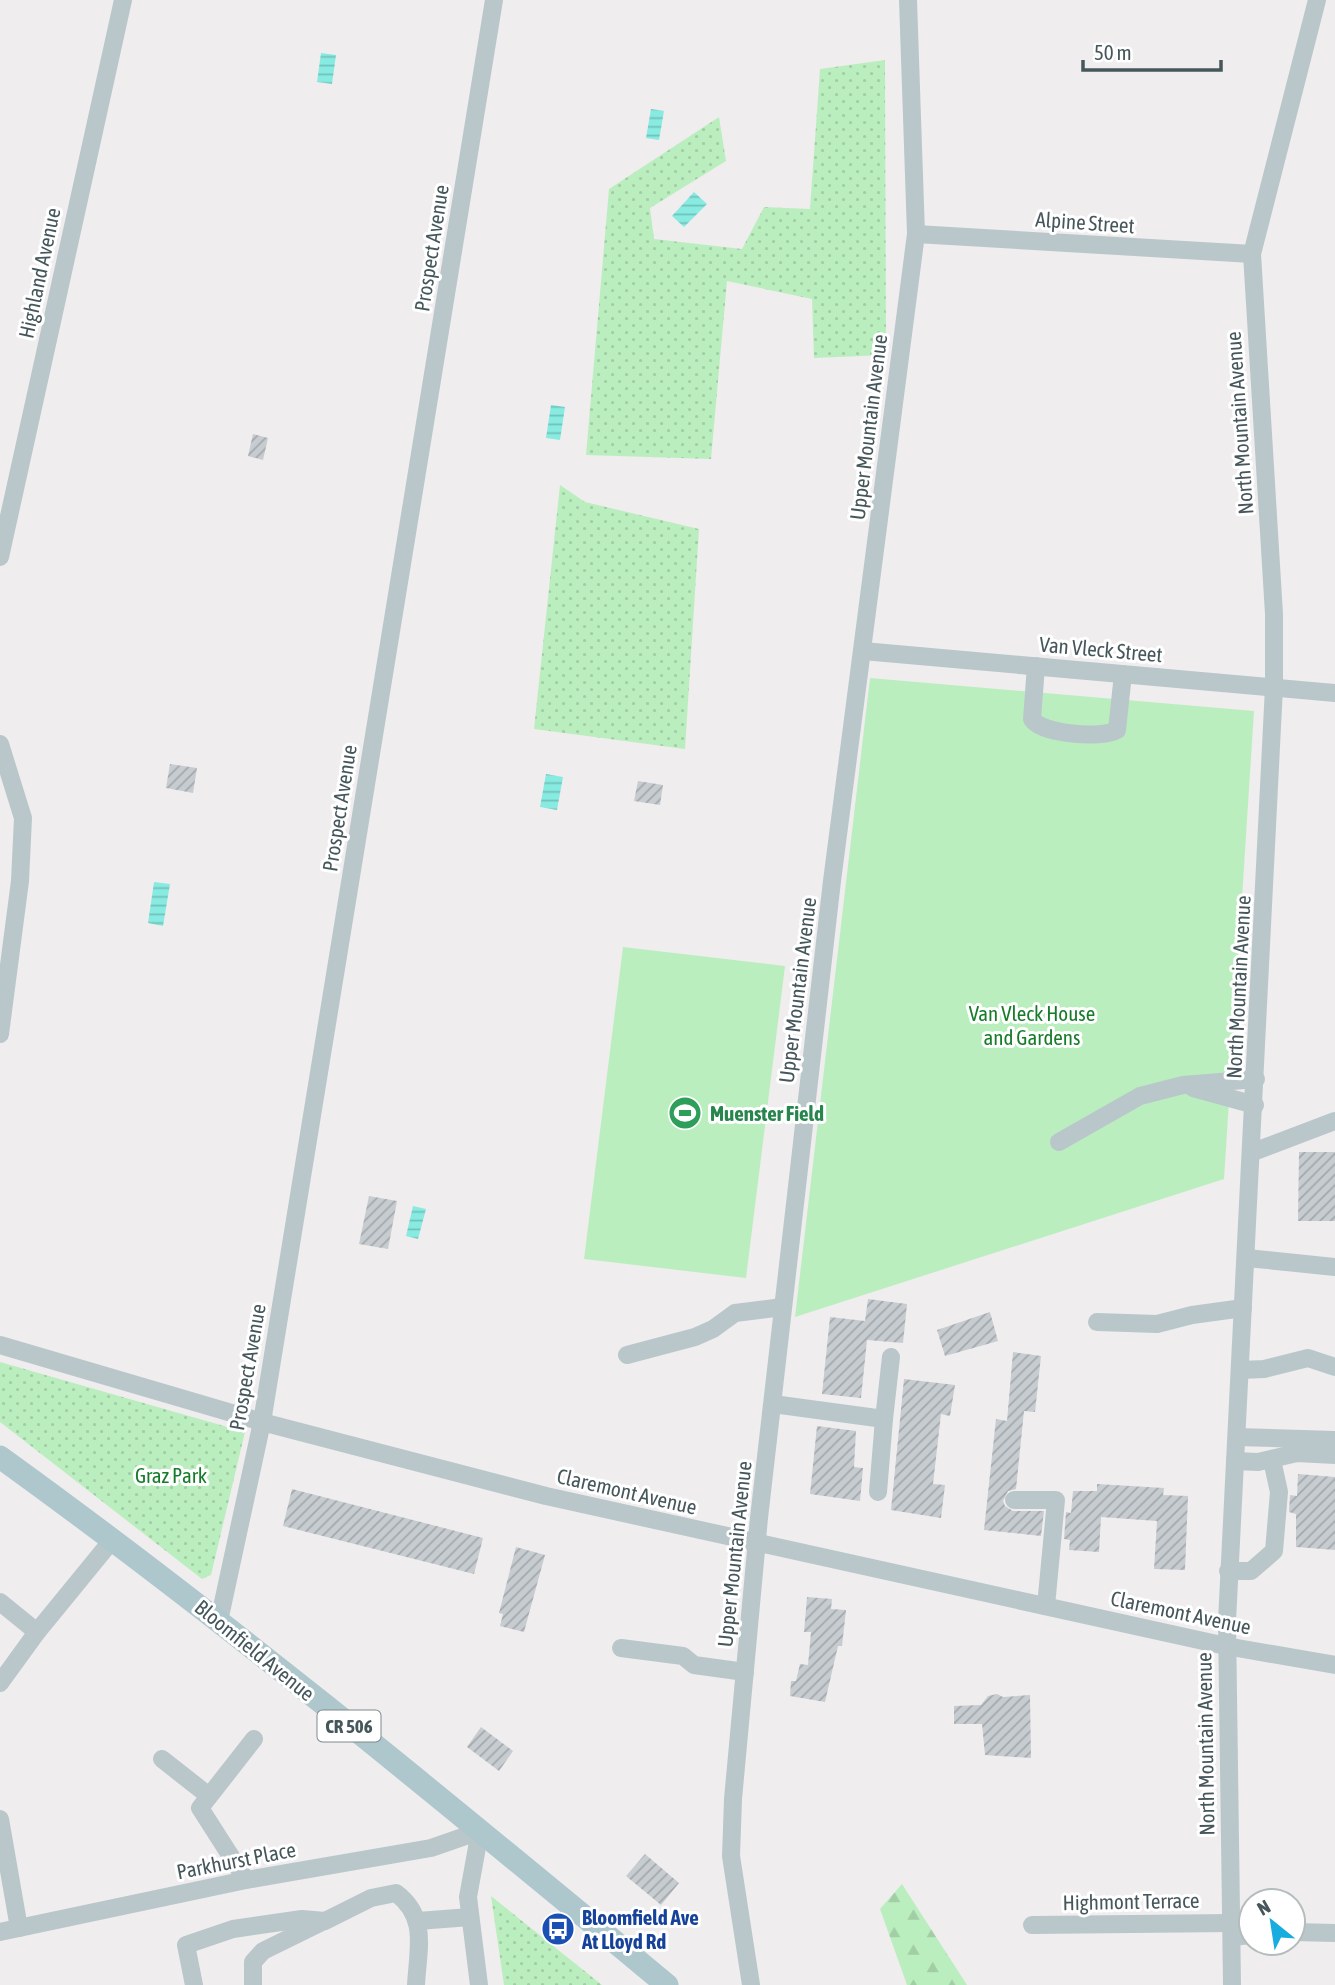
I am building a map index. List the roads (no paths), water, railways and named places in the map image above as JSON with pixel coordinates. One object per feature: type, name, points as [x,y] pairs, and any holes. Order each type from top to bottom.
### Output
[{"type":"main road","name":"Bloomfield Avenue","points":[[0,1457],[219,1621],[480,1830],[667,1985]]},
{"type":"street","name":"Highland Avenue","points":[[0,557],[123,0]]},
{"type":"street","name":"Prospect Avenue","points":[[219,1621],[262,1422],[494,0]]},
{"type":"street","name":"Upper Mountain Avenue","points":[[751,1985],[731,1843],[757,1543],[783,1307],[916,234],[908,0]]},
{"type":"street","name":"North Mountain Avenue","points":[[1232,1985],[1226,1646],[1228,1571],[1253,1152],[1274,687],[1274,614],[1252,254],[1317,0]]},
{"type":"street","name":"Alpine Street","points":[[916,234],[1252,254]]},
{"type":"street","name":"Van Vleck Street","points":[[863,651],[1335,693]]},
{"type":"street","points":[[1036,666],[1032,719],[1036,725],[1041,729],[1081,733],[1104,735],[1117,730],[1123,674]]},
{"type":"street","points":[[0,744],[23,818],[20,881],[0,1034]]},
{"type":"street","points":[[1059,1142],[1140,1096],[1183,1085],[1256,1079]]},
{"type":"street","points":[[1183,1085],[1255,1105]]},
{"type":"street","points":[[1253,1152],[1335,1121]]},
{"type":"street","points":[[1247,1258],[1335,1267]]},
{"type":"street","points":[[627,1355],[695,1337],[713,1329],[736,1313],[783,1307]]},
{"type":"street","points":[[1097,1322],[1157,1324],[1192,1315],[1243,1308]]},
{"type":"street","name":"Claremont Avenue","points":[[0,1345],[262,1422],[546,1496],[1226,1646],[1335,1665]]},
{"type":"street","points":[[878,1492],[891,1357]]},
{"type":"street","points":[[1241,1370],[1264,1369],[1308,1358],[1335,1367]]},
{"type":"street","points":[[773,1404],[884,1419]]},
{"type":"street","points":[[1237,1437],[1335,1440]]},
{"type":"street","points":[[1235,1461],[1272,1460],[1297,1453],[1335,1455]]},
{"type":"street","points":[[1228,1571],[1251,1571],[1274,1550],[1279,1492],[1272,1460]]},
{"type":"street","points":[[1014,1500],[1056,1500],[1046,1606]]},
{"type":"street","points":[[0,1683],[37,1632],[113,1539]]},
{"type":"street","points":[[0,1602],[37,1632]]},
{"type":"street","points":[[621,1647],[683,1656],[694,1665],[745,1672]]},
{"type":"street","points":[[246,1880],[200,1808],[254,1739]]},
{"type":"street","points":[[162,1759],[209,1796]]},
{"type":"street","points":[[0,1819],[19,1928]]},
{"type":"street","points":[[479,1985],[468,1897],[480,1830]]},
{"type":"street","name":"Parkhurst Place","points":[[0,1932],[246,1880],[430,1848],[480,1830]]},
{"type":"street","points":[[253,1985],[253,1962],[263,1951],[371,1898],[396,1893],[411,1905],[418,1921],[416,1985]]},
{"type":"street","points":[[418,1921],[470,1917]]},
{"type":"street","points":[[194,1985],[186,1945],[233,1929],[302,1919],[324,1921]]},
{"type":"street","name":"Highmont Terrace","points":[[1032,1925],[1237,1931]]},
{"type":"street","points":[[1307,1932],[1335,1933]]},
{"type":"water","points":[[321,53],[336,55],[332,84],[317,82]]},
{"type":"water","points":[[651,109],[664,111],[659,140],[646,138]]},
{"type":"water","points":[[694,192],[707,204],[684,227],[672,216]]},
{"type":"water","points":[[551,405],[565,407],[560,440],[546,438]]},
{"type":"water","points":[[546,774],[563,777],[557,810],[540,807]]},
{"type":"water","points":[[154,882],[170,884],[163,926],[148,923]]},
{"type":"water","points":[[413,1206],[426,1209],[418,1239],[406,1236]]},
{"type":"place","name":"Muenster Field","points":[[685,1113]]},
{"type":"place","name":"Bloomfield Ave At Lloyd Rd","points":[[558,1929]]},
{"type":"park label","name":"Van Vleck House and Gardens","points":[[1032,1025]]},
{"type":"park label","name":"Graz Park","points":[[171,1475]]}]
